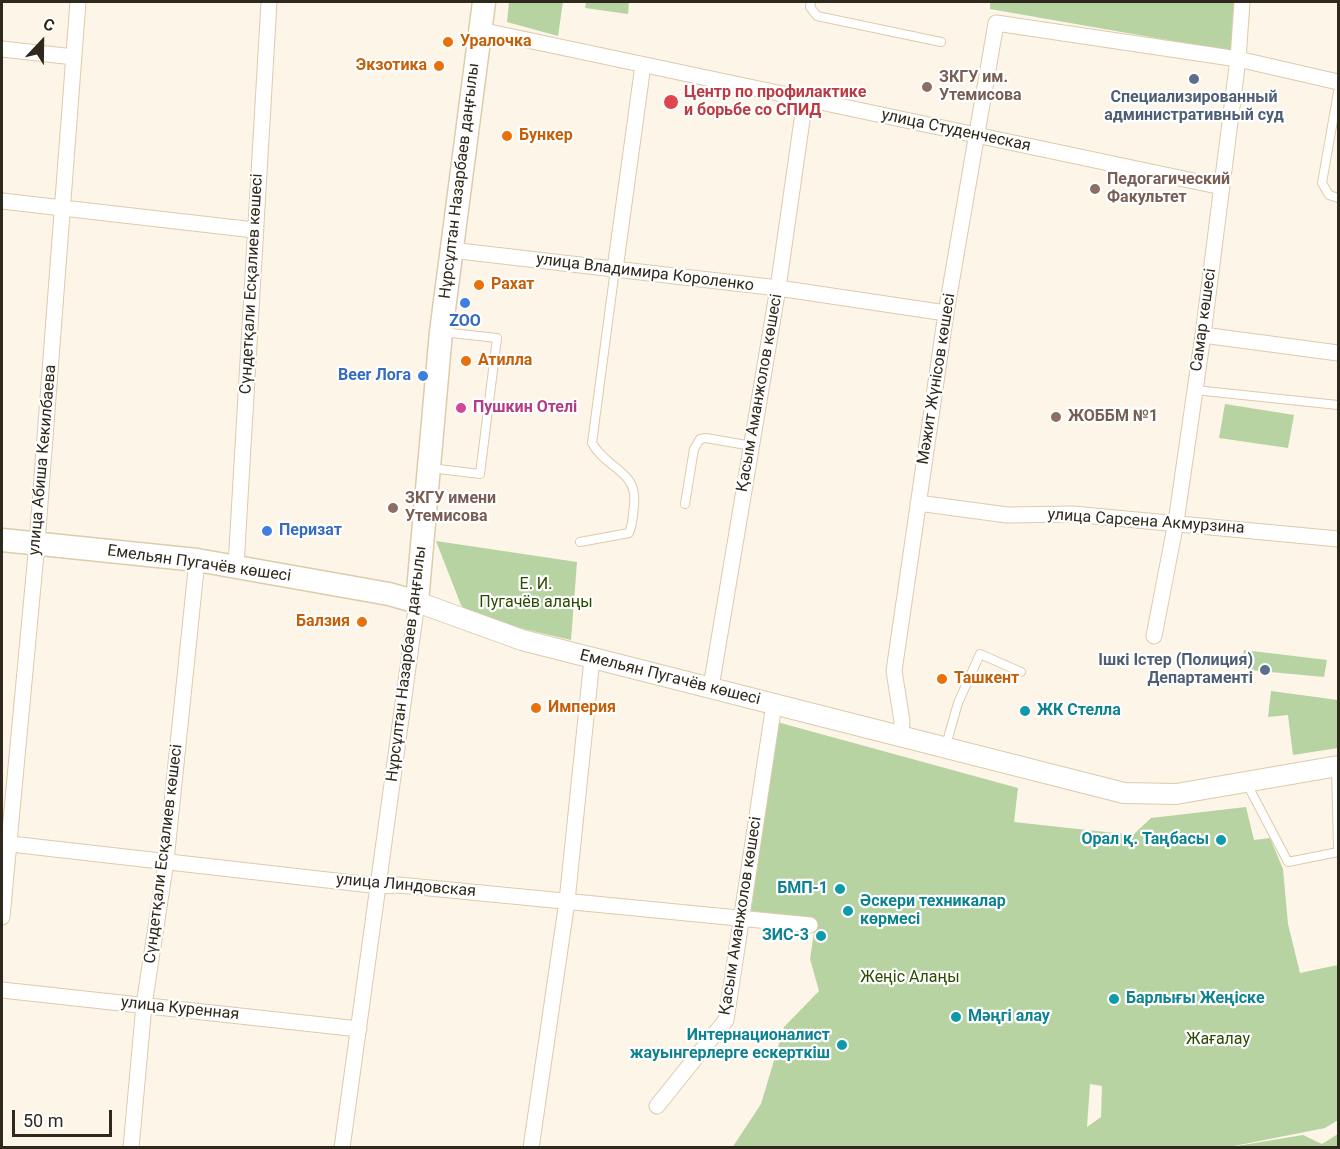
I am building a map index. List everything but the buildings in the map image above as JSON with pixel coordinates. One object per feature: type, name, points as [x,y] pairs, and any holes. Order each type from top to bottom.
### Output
[{"type":"main road","name":"Нұрсұлтан Назарбаев даңғылы","points":[[417,602],[441,332],[484,2]]},
{"type":"main road","name":"Емельян Пугачёв көшесі","points":[[2,540],[197,560],[389,594],[417,602]]},
{"type":"street","name":"улица Абиша Кекилбаева","points":[[2,917],[5,843],[37,543],[78,2]]},
{"type":"street","name":"Сүндетқали Есқалиев көшесі","points":[[236,566],[269,2]]},
{"type":"street","name":"Самар көшесі","points":[[1154,636],[1176,522],[1203,335],[1238,59],[1242,2]]},
{"type":"street","name":"Мәжит Жүнісов көшесі","points":[[901,736],[902,721],[894,671],[946,313],[996,23],[1238,59]]},
{"type":"street","name":"улица Студенческая","points":[[480,30],[1222,186]]},
{"type":"street","points":[[2,50],[74,57]]},
{"type":"street","points":[[1238,59],[1338,82]]},
{"type":"street","points":[[615,269],[643,64]]},
{"type":"street","name":"Қасым Аманжолов көшесі","points":[[711,687],[778,288],[805,99]]},
{"type":"street","points":[[2,201],[254,230]]},
{"type":"street","name":"улица Владимира Короленко","points":[[451,250],[778,288],[946,313]]},
{"type":"street","points":[[1203,335],[1338,353]]},
{"type":"street","name":"улица Сарсена Акмурзина","points":[[918,502],[1007,515],[1073,514],[1338,539]]},
{"type":"street","name":"Сүндетқали Есқалиев көшесі","points":[[131,1148],[144,1005],[166,861],[197,560]]},
{"type":"street","name":"Емельян Пугачёв көшесі","points":[[417,602],[512,637],[592,659],[711,687],[1124,793],[1176,794],[1337,766]]},
{"type":"street","name":"Нұрсұлтан Назарбаев даңғылы","points":[[342,1148],[380,886],[417,602]]},
{"type":"street","points":[[531,1148],[567,901],[592,659]]},
{"type":"street","name":"Қасым Аманжолов көшесі","points":[[657,1106],[726,1020],[774,704]]},
{"type":"street","name":"улица Линдовская","points":[[5,843],[380,886],[567,901],[810,925]]},
{"type":"street","name":"улица Куренная","points":[[2,990],[359,1029]]},
{"type":"lane","points":[[811,2],[810,7],[817,16],[940,42]]},
{"type":"lane","points":[[1338,92],[1322,183],[1329,195],[1338,198]]},
{"type":"lane","points":[[580,542],[629,533],[634,513],[634,484],[597,452],[592,436],[615,269]]},
{"type":"lane","points":[[428,468],[480,474],[497,338],[441,332]]},
{"type":"lane","points":[[1194,390],[1338,405]]},
{"type":"lane","points":[[685,504],[694,448],[700,439],[752,446]]},
{"type":"lane","points":[[945,747],[958,703],[980,654],[1021,672]]},
{"type":"lane","points":[[1337,766],[1338,846]]},
{"type":"lane","points":[[1246,782],[1288,862],[1338,852]]},
{"type":"green space","points":[[509,2],[563,2],[558,36],[507,22]]},
{"type":"green space","points":[[586,2],[629,2],[628,14],[585,8]]},
{"type":"green space","points":[[990,2],[1239,2],[1236,52],[990,9]]},
{"type":"green space","points":[[1225,404],[1294,415],[1288,448],[1219,438]]},
{"type":"green space","name":"Е. И. Пугачёв алаңы","points":[[436,541],[577,562],[571,640],[481,619],[468,613],[461,605]]},
{"type":"green space","points":[[1244,650],[1327,660],[1324,677],[1249,670],[1241,666]]},
{"type":"green space","points":[[1271,691],[1338,700],[1338,748],[1293,755],[1288,715],[1268,717]]},
{"type":"green space","points":[[777,722],[1018,788],[1014,822],[1133,835],[1151,818],[1246,807],[1254,840],[1270,838],[1283,869],[1288,924],[1300,973],[1338,965],[1338,1120],[1325,1128],[1224,1148],[732,1148],[761,1104],[784,1027],[819,991],[810,959],[816,919],[751,911]],"holes":[[[1090,1084],[1102,1086],[1101,1117],[1087,1127]]]},
{"type":"green space","points":[[1338,1134],[1338,1147],[1231,1147],[1303,1135],[1322,1144]]},
{"type":"place","name":"Уралочка","points":[[448,42]]},
{"type":"place","name":"Экзотика","points":[[439,66]]},
{"type":"place","name":"Специализированный административный суд","points":[[1194,79]]},
{"type":"place","name":"ЗКГУ им. Утемисова","points":[[927,87]]},
{"type":"place","name":"Центр по профилактике и борьбе со СПИД","points":[[671,102]]},
{"type":"place","name":"Бункер","points":[[507,136]]},
{"type":"place","name":"Педогагический Факультет","points":[[1095,189]]},
{"type":"place","name":"Рахат","points":[[479,285]]},
{"type":"place","name":"ZOO","points":[[465,303]]},
{"type":"place","name":"Атилла","points":[[466,361]]},
{"type":"place","name":"Beer Лога","points":[[423,376]]},
{"type":"place","name":"Пушкин Отелі","points":[[461,408]]},
{"type":"place","name":"ЖОББМ №1","points":[[1056,417]]},
{"type":"place","name":"ЗКГУ имени Утемисова","points":[[393,508]]},
{"type":"place","name":"Перизат","points":[[267,531]]},
{"type":"place","name":"Балзия","points":[[362,622]]},
{"type":"place","name":"Ішкі Істер (Полиция) Департаменті","points":[[1265,670]]},
{"type":"place","name":"Ташкент","points":[[942,679]]},
{"type":"place","name":"Империя","points":[[536,708]]},
{"type":"place","name":"ЖК Стелла","points":[[1025,711]]},
{"type":"place","name":"Орал қ. Таңбасы","points":[[1221,840]]},
{"type":"place","name":"БМП-1","points":[[840,889]]},
{"type":"place","name":"Әскери техникалар көрмесі","points":[[848,911]]},
{"type":"place","name":"ЗИС-3","points":[[821,936]]},
{"type":"place","name":"Барлығы Жеңіске","points":[[1114,999]]},
{"type":"place","name":"Мәңгі алау","points":[[956,1017]]},
{"type":"place","name":"Интернационалист жауынгерлерге ескерткіш","points":[[842,1045]]},
{"type":"park label","name":"Жеңіс Алаңы","points":[[910,978]]},
{"type":"park label","name":"Жағалау","points":[[1218,1040]]}]
